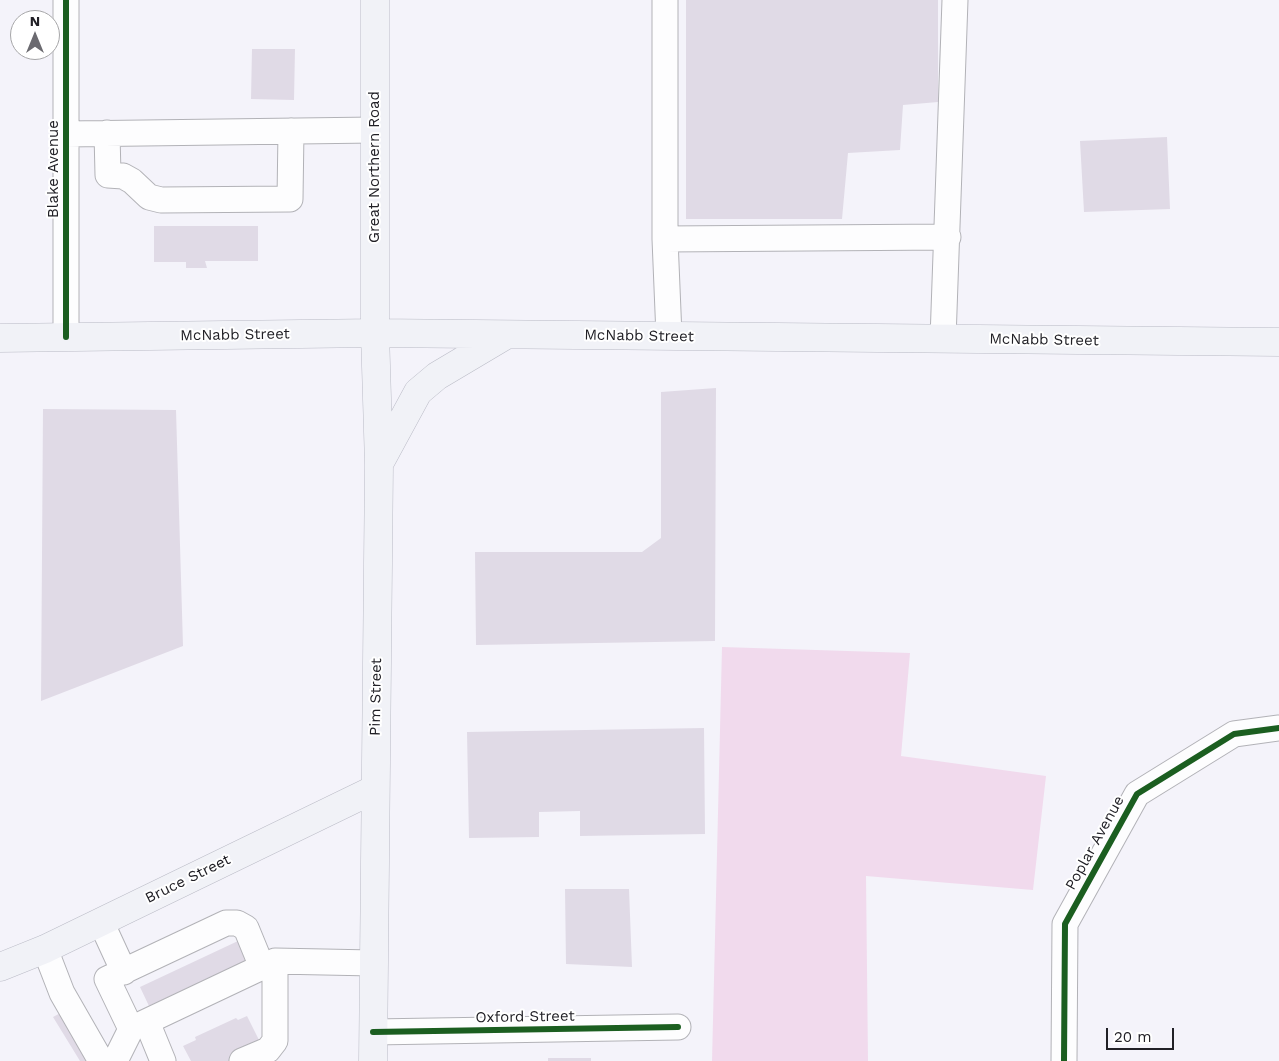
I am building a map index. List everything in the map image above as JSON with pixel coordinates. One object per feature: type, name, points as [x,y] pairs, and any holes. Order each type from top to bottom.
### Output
[{"type":"main road","name":"Great Northern Road","points":[[375,0],[375,333]]},
{"type":"main road","name":"McNabb Street","points":[[0,338],[375,333],[1279,342]]},
{"type":"main road","name":"Pim Street","points":[[373,1061],[379,464],[375,333]]},
{"type":"main road","points":[[379,464],[418,392],[437,376],[506,335]]},
{"type":"main road","name":"Bruce Street","points":[[0,967],[45,949],[375,789]]},
{"type":"street","name":"Blake Avenue","points":[[66,0],[66,338]]},
{"type":"street","points":[[665,0],[665,240],[669,336]]},
{"type":"street","points":[[943,339],[955,0]]},
{"type":"street","points":[[66,134],[375,130]]},
{"type":"street","points":[[107,133],[108,175],[123,176],[132,181],[149,197],[161,200],[290,199],[292,131]]},
{"type":"street","points":[[665,240],[948,237]]},
{"type":"street","name":"Poplar Avenue","points":[[1064,1061],[1065,924],[1137,794],[1234,734],[1279,728]]},
{"type":"street","points":[[101,922],[124,972]]},
{"type":"street","points":[[163,1061],[108,979],[226,923],[237,923],[242,924],[249,933],[268,964],[275,1041],[268,1050],[242,1061]]},
{"type":"street","points":[[45,949],[62,994],[101,1061]]},
{"type":"street","points":[[116,1061],[139,1026],[268,964],[374,962]]},
{"type":"street","points":[[139,1026],[144,1061]]},
{"type":"street","name":"Oxford Street","points":[[373,1032],[678,1027]]},
{"type":"shaded area","points":[[722,647],[910,653],[901,756],[1046,776],[1033,890],[866,876],[868,1061],[712,1061]]},
{"type":"building","points":[[686,0],[938,0],[938,102],[903,105],[900,150],[848,153],[842,219],[686,219]]},
{"type":"building","points":[[252,49],[295,49],[294,100],[251,99]]},
{"type":"building","points":[[1167,137],[1170,209],[1084,212],[1080,141]]},
{"type":"building","points":[[154,226],[258,226],[258,261],[205,261],[207,268],[186,268],[186,262],[154,262]]},
{"type":"building","points":[[716,388],[715,641],[476,645],[475,552],[642,552],[661,538],[661,392]]},
{"type":"building","points":[[43,409],[176,410],[183,646],[41,701]]},
{"type":"building","points":[[704,728],[705,834],[580,836],[580,811],[539,812],[539,837],[469,838],[467,732]]},
{"type":"building","points":[[565,889],[629,889],[632,967],[566,964]]},
{"type":"building","points":[[238,941],[247,960],[149,1006],[140,987]]},
{"type":"building","points":[[77,1004],[104,1050],[85,1061],[80,1061],[53,1017]]},
{"type":"building","points":[[247,1016],[262,1046],[231,1061],[191,1061],[183,1046],[196,1040],[195,1037],[236,1018],[238,1020]]},
{"type":"building","points":[[548,1058],[591,1058],[591,1061],[548,1061]]},
{"type":"cycle path","points":[[66,0],[66,337]]},
{"type":"cycle path","points":[[1064,1061],[1065,924],[1137,794],[1234,734],[1279,728]]},
{"type":"cycle path","points":[[373,1032],[678,1027]]}]
